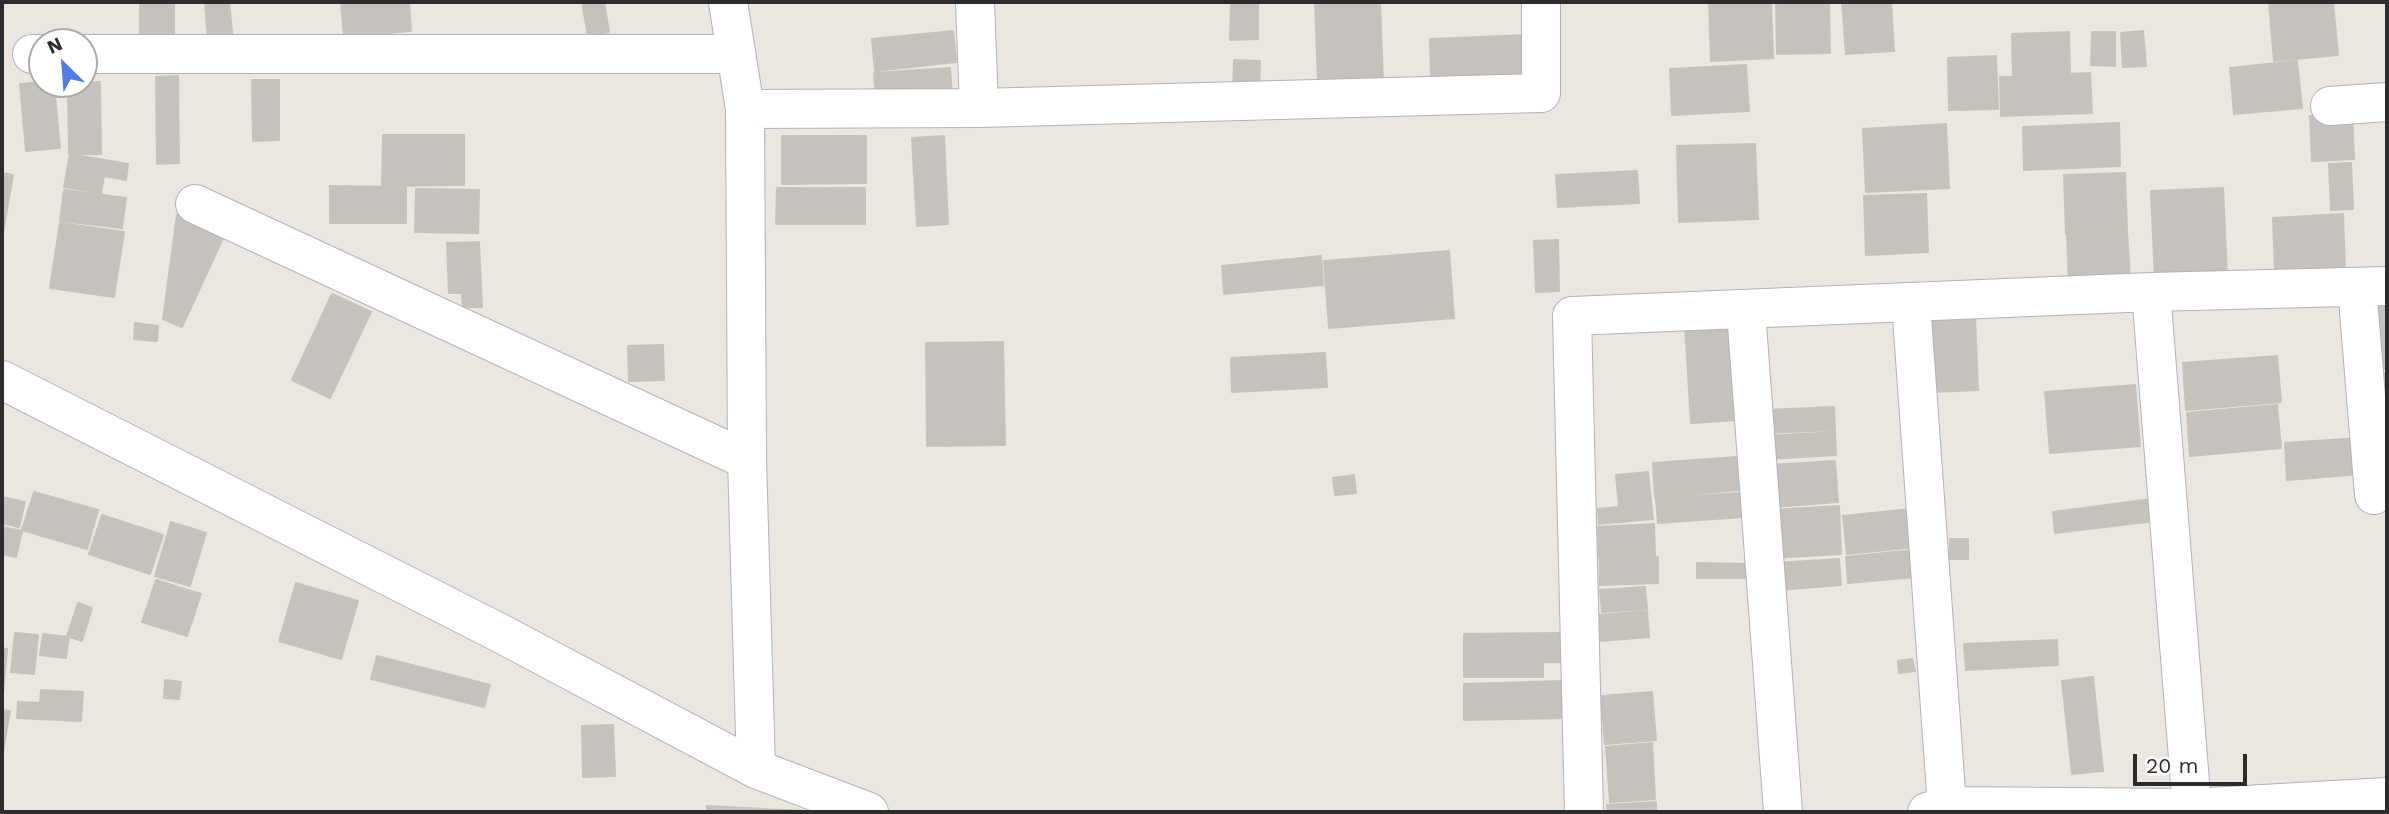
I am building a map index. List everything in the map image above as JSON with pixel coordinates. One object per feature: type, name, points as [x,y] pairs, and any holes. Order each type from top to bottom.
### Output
[{"type":"street","points":[[728,2],[745,109],[747,460],[756,769]]},
{"type":"street","points":[[979,108],[982,2]]},
{"type":"street","points":[[745,109],[979,108],[1541,93],[1541,2]]},
{"type":"street","points":[[98,54],[736,54]]},
{"type":"street","points":[[2330,106],[2387,102]]},
{"type":"street","points":[[195,204],[747,460]]},
{"type":"street","points":[[1584,812],[1572,316],[1746,311],[2151,292],[2372,286],[2374,495]]},
{"type":"street","points":[[2151,292],[2192,807]]},
{"type":"street","points":[[1911,303],[1937,809],[2192,807],[2387,797]]},
{"type":"street","points":[[1746,311],[1783,812]]},
{"type":"street","points":[[2,380],[498,632],[756,769],[869,812]]},
{"type":"building","points":[[140,2],[174,2],[174,34],[140,34]]},
{"type":"building","points":[[205,2],[229,2],[233,40],[208,42]]},
{"type":"building","points":[[341,2],[409,2],[411,31],[344,37]]},
{"type":"building","points":[[582,2],[604,2],[609,32],[588,36]]},
{"type":"building","points":[[1231,2],[1258,2],[1258,39],[1230,40]]},
{"type":"building","points":[[1315,2],[1380,2],[1383,83],[1318,85]]},
{"type":"building","points":[[1709,2],[1771,2],[1773,58],[1711,61]]},
{"type":"building","points":[[1776,2],[1829,2],[1830,53],[1777,54]]},
{"type":"building","points":[[1842,2],[1891,2],[1894,51],[1846,54]]},
{"type":"building","points":[[2269,2],[2333,2],[2338,55],[2274,61]]},
{"type":"building","points":[[953,31],[956,62],[875,71],[872,39]]},
{"type":"building","points":[[2143,31],[2146,66],[2123,67],[2121,33]]},
{"type":"building","points":[[2069,32],[2070,74],[2090,73],[2092,113],[2001,116],[2000,77],[2013,77],[2012,34]]},
{"type":"building","points":[[2092,32],[2115,32],[2115,66],[2091,65]]},
{"type":"building","points":[[1528,35],[1529,78],[1431,82],[1430,39]]},
{"type":"building","points":[[1996,56],[1998,109],[1949,110],[1948,58]]},
{"type":"building","points":[[1234,60],[1260,61],[1259,95],[1233,94]]},
{"type":"building","points":[[2297,61],[2302,108],[2234,114],[2230,68]]},
{"type":"building","points":[[1746,65],[1749,111],[1672,115],[1670,69]]},
{"type":"building","points":[[950,68],[952,98],[876,102],[874,73]]},
{"type":"building","points":[[178,76],[179,163],[157,164],[156,77]]},
{"type":"building","points":[[252,80],[279,80],[279,140],[253,141]]},
{"type":"building","points":[[98,82],[101,154],[69,154],[68,98],[98,98]]},
{"type":"building","points":[[28,83],[28,98],[55,98],[60,148],[26,151],[20,84]]},
{"type":"building","points":[[2352,113],[2354,159],[2312,161],[2310,116]]},
{"type":"building","points":[[2119,123],[2120,166],[2024,170],[2023,127]]},
{"type":"building","points":[[1946,124],[1949,188],[1866,192],[1863,129]]},
{"type":"building","points":[[383,135],[464,135],[464,185],[382,186]]},
{"type":"building","points":[[782,136],[866,136],[866,183],[782,184]]},
{"type":"building","points":[[944,136],[948,224],[917,226],[912,138]]},
{"type":"building","points":[[1755,144],[1758,219],[1679,222],[1677,146]]},
{"type":"building","points":[[70,154],[128,164],[126,180],[104,176],[101,193],[64,187]]},
{"type":"building","points":[[2351,163],[2353,209],[2331,210],[2329,164]]},
{"type":"building","points":[[1637,171],[1639,203],[1558,207],[1556,175]]},
{"type":"building","points":[[2,173],[13,175],[2,238]]},
{"type":"building","points":[[2125,173],[2127,231],[2066,234],[2064,175]]},
{"type":"building","points":[[330,186],[406,187],[406,223],[330,223]]},
{"type":"building","points":[[777,188],[865,188],[865,224],[776,224]]},
{"type":"building","points":[[2223,188],[2227,277],[2155,281],[2151,191]]},
{"type":"building","points":[[416,189],[479,190],[478,233],[415,232]]},
{"type":"building","points":[[64,190],[126,198],[122,228],[60,221]]},
{"type":"building","points":[[1926,194],[1928,252],[1866,255],[1864,196]]},
{"type":"building","points":[[2343,214],[2345,270],[2275,273],[2273,218]]},
{"type":"building","points":[[177,215],[224,236],[182,327],[163,319]]},
{"type":"building","points":[[60,223],[124,232],[114,297],[50,288]]},
{"type":"building","points":[[2127,232],[2130,278],[2069,282],[2067,236]]},
{"type":"building","points":[[1558,240],[1559,291],[1536,292],[1534,241]]},
{"type":"building","points":[[479,242],[482,307],[463,307],[462,293],[449,293],[447,243]]},
{"type":"building","points":[[1449,251],[1454,318],[1329,328],[1324,261]]},
{"type":"building","points":[[1321,256],[1323,285],[1224,294],[1222,266]]},
{"type":"building","points":[[332,294],[371,312],[330,398],[292,380]]},
{"type":"building","points":[[2375,301],[2387,301],[2387,368],[2378,368]]},
{"type":"building","points":[[1975,317],[1978,390],[1932,392],[1929,319]]},
{"type":"building","points":[[1734,322],[1740,420],[1691,423],[1685,325]]},
{"type":"building","points":[[135,323],[158,326],[157,341],[134,339]]},
{"type":"building","points":[[1003,342],[1005,445],[927,446],[926,343]]},
{"type":"building","points":[[663,345],[664,380],[629,381],[628,346]]},
{"type":"building","points":[[1325,353],[1327,387],[1232,392],[1231,358]]},
{"type":"building","points":[[2277,356],[2281,402],[2186,410],[2183,363]]},
{"type":"building","points":[[2378,373],[2387,373],[2387,411],[2380,412]]},
{"type":"building","points":[[2135,385],[2140,446],[2050,453],[2045,392]]},
{"type":"building","points":[[2277,405],[2281,448],[2190,456],[2187,413]]},
{"type":"building","points":[[1834,407],[1835,430],[1766,433],[1765,410]]},
{"type":"building","points":[[1835,432],[1836,455],[1768,459],[1767,436]]},
{"type":"building","points":[[2359,438],[2362,474],[2287,480],[2285,443]]},
{"type":"building","points":[[1736,457],[1739,490],[1655,497],[1653,463]]},
{"type":"building","points":[[1835,461],[1838,502],[1773,507],[1771,465]]},
{"type":"building","points":[[1648,472],[1653,519],[1599,524],[1598,509],[1619,507],[1616,475]]},
{"type":"building","points":[[1354,475],[1356,493],[1335,495],[1333,478]]},
{"type":"building","points":[[34,492],[98,510],[87,549],[22,530]]},
{"type":"building","points":[[1741,493],[1743,517],[1658,523],[1656,498]]},
{"type":"building","points":[[2,497],[25,502],[19,527],[2,523]]},
{"type":"building","points":[[2152,499],[2155,521],[2055,533],[2053,512]]},
{"type":"building","points":[[1839,506],[1841,554],[1772,558],[1770,510]]},
{"type":"building","points":[[1911,509],[1915,547],[1847,554],[1843,516]]},
{"type":"building","points":[[102,515],[163,535],[150,574],[89,554]]},
{"type":"building","points":[[171,522],[206,533],[190,586],[155,576]]},
{"type":"building","points":[[1654,524],[1655,555],[1599,558],[1598,527]]},
{"type":"building","points":[[2,527],[22,531],[16,557],[2,554]]},
{"type":"building","points":[[1950,539],[1968,539],[1968,559],[1950,559]]},
{"type":"building","points":[[1913,550],[1916,577],[1848,583],[1846,557]]},
{"type":"building","points":[[1658,557],[1658,583],[1600,585],[1600,559]]},
{"type":"building","points":[[1839,559],[1841,585],[1778,590],[1776,563]]},
{"type":"building","points":[[1697,563],[1745,564],[1745,578],[1697,578]]},
{"type":"building","points":[[156,580],[201,594],[187,636],[142,622]]},
{"type":"building","points":[[296,583],[358,601],[341,659],[279,641]]},
{"type":"building","points":[[1645,587],[1647,609],[1602,612],[1600,590]]},
{"type":"building","points":[[78,603],[92,608],[82,641],[67,636]]},
{"type":"building","points":[[1647,611],[1649,637],[1601,641],[1599,615]]},
{"type":"building","points":[[15,633],[38,635],[34,674],[11,672]]},
{"type":"building","points":[[1562,633],[1562,662],[1543,662],[1543,677],[1464,677],[1464,634]]},
{"type":"building","points":[[43,634],[69,637],[66,658],[40,655]]},
{"type":"building","points":[[2057,640],[2058,665],[1966,670],[1964,644]]},
{"type":"building","points":[[2,648],[7,649],[3,694],[2,694]]},
{"type":"building","points":[[377,656],[490,685],[484,707],[371,679]]},
{"type":"building","points":[[1912,659],[1915,671],[1899,673],[1898,661]]},
{"type":"building","points":[[2093,677],[2103,771],[2072,774],[2062,681]]},
{"type":"building","points":[[165,680],[181,682],[179,699],[164,698]]},
{"type":"building","points":[[1564,681],[1565,718],[1464,720],[1464,684]]},
{"type":"building","points":[[41,690],[83,692],[81,721],[17,718],[18,702],[40,703]]},
{"type":"building","points":[[1652,692],[1656,740],[1605,744],[1601,696]]},
{"type":"building","points":[[2,710],[10,711],[2,757]]},
{"type":"building","points":[[613,725],[615,776],[583,777],[582,726]]},
{"type":"building","points":[[1652,743],[1655,799],[1610,802],[1606,747]]},
{"type":"building","points":[[1656,802],[1656,812],[1608,812],[1607,805]]},
{"type":"building","points":[[707,806],[804,811],[707,812]]}]
